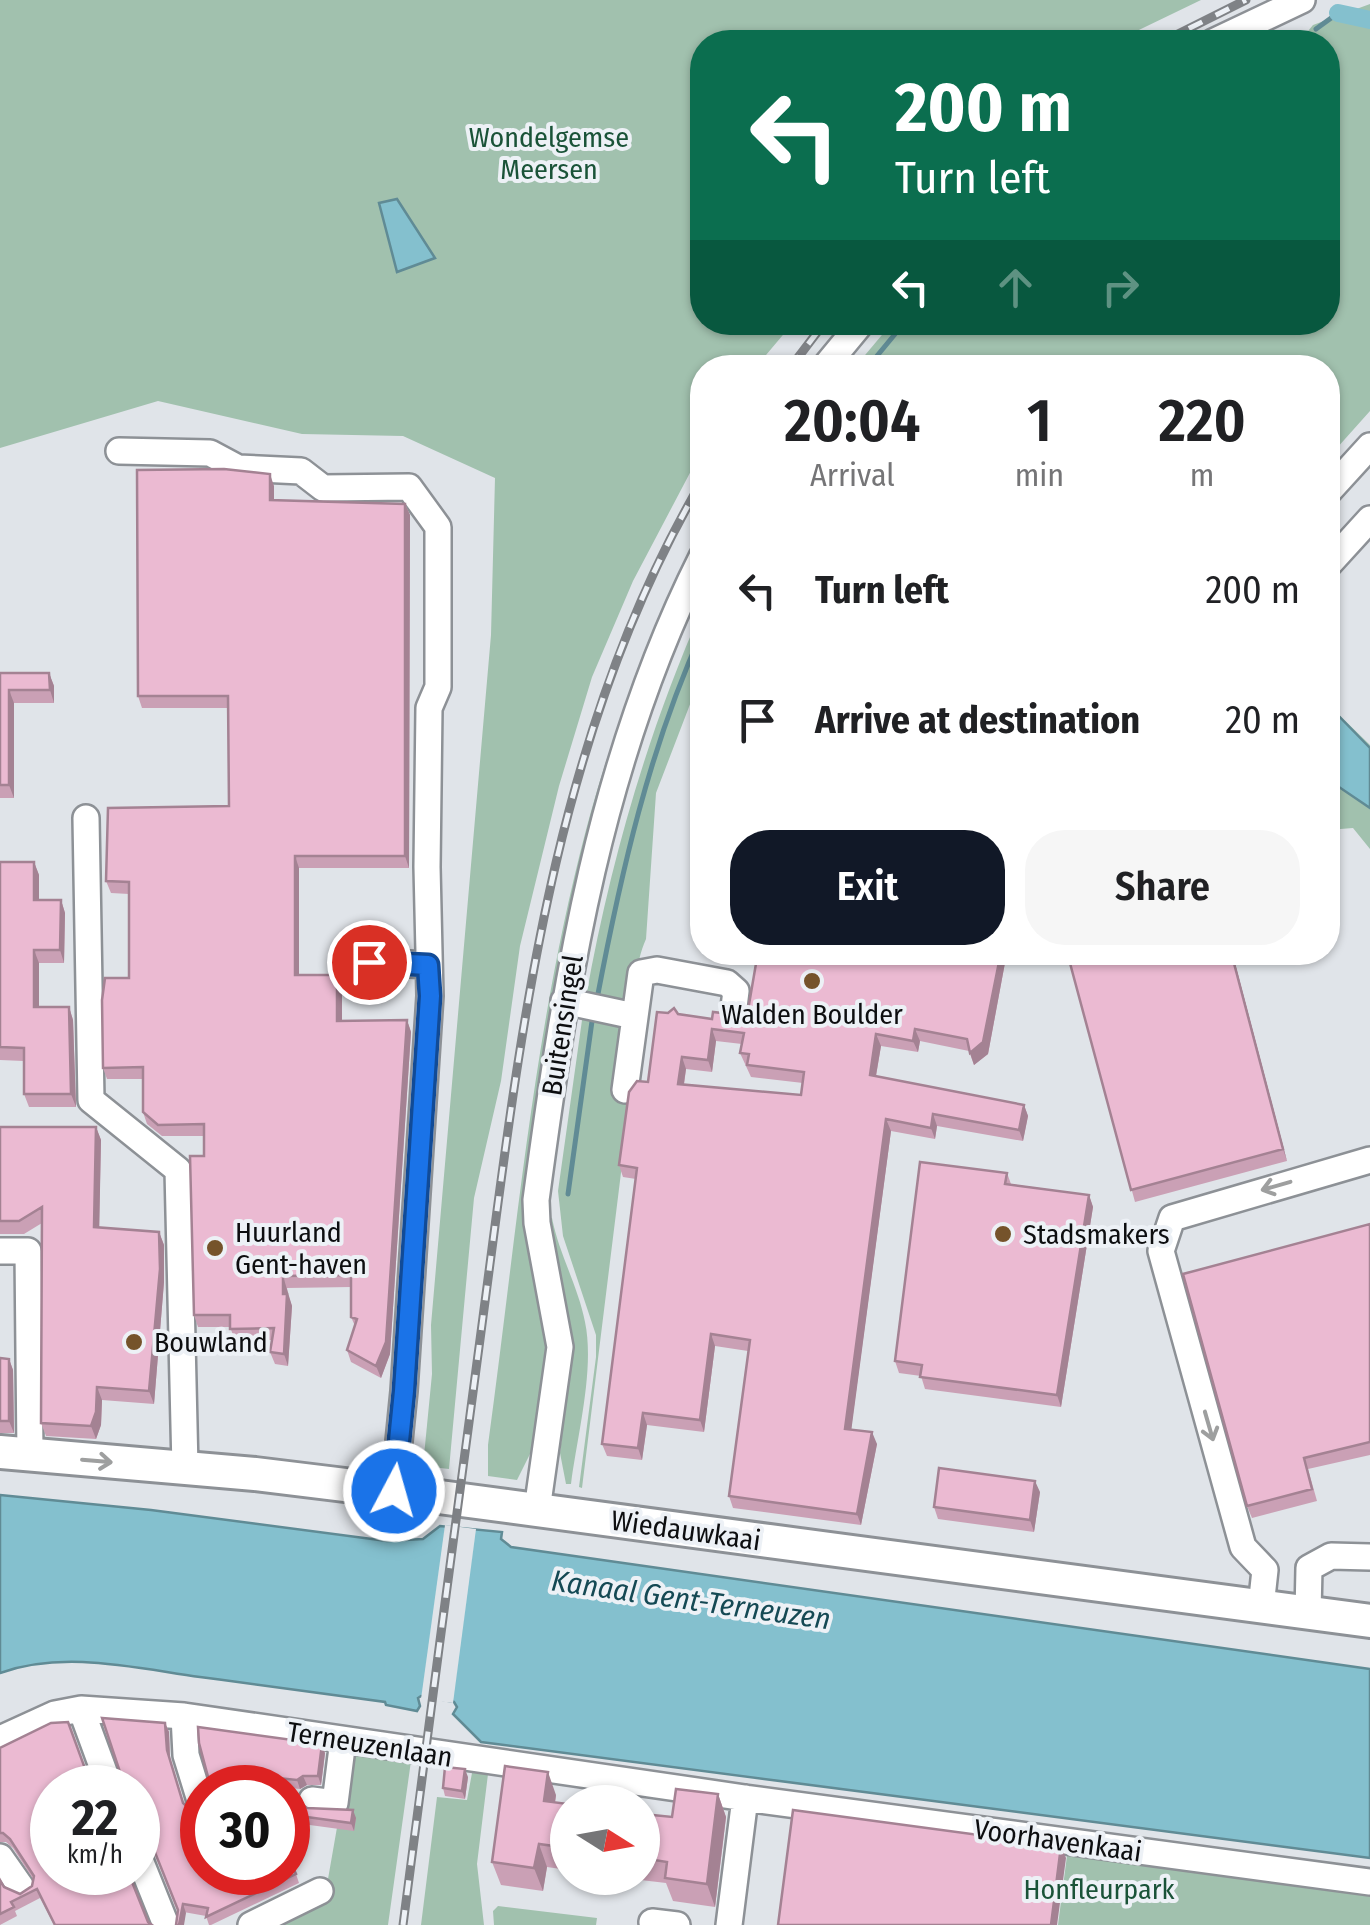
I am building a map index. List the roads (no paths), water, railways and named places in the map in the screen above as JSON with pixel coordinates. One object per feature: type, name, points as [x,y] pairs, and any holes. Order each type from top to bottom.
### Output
[{"type":"main road","name":"Wiedauwkaai","points":[[15,1453],[394,1491],[1370,1621]]},
{"type":"street","points":[[1243,30],[1302,0]]},
{"type":"street","points":[[835,355],[851,335]]},
{"type":"street","points":[[1340,479],[1370,446]]},
{"type":"street","points":[[119,451],[210,453],[238,468],[300,471],[324,488],[409,487],[438,527],[438,687],[428,708],[430,996],[394,1491]]},
{"type":"street","points":[[1340,552],[1370,520]]},
{"type":"street","name":"Buitensingel","points":[[537,1510],[560,1347],[536,1200],[587,1006],[596,845],[656,663],[690,585]]},
{"type":"street","points":[[86,818],[91,1100],[178,1170],[186,1468]]},
{"type":"street","points":[[369,962],[428,965]]},
{"type":"street","points":[[624,1090],[641,973],[657,970],[727,983],[736,991],[734,1007]]},
{"type":"street","points":[[587,1006],[634,1016]]},
{"type":"street","points":[[1262,1607],[1265,1570],[1243,1547],[1161,1251],[1172,1218],[1370,1160]]},
{"type":"street","points":[[0,1251],[28,1251],[15,1453]]},
{"type":"street","points":[[1308,1613],[1309,1568],[1331,1556],[1370,1557]]},
{"type":"street","points":[[81,1709],[102,1765]]},
{"type":"street","name":"Terneuzenlaan","points":[[0,1739],[54,1714],[81,1709],[184,1716],[745,1798]]},
{"type":"street","points":[[184,1716],[189,1765]]},
{"type":"street","points":[[312,1800],[335,1803],[343,1740]]},
{"type":"street","points":[[729,1925],[745,1798]]},
{"type":"street","name":"Voorhavenkaai","points":[[745,1798],[1370,1882]]},
{"type":"street","points":[[0,1857],[21,1887]]},
{"type":"street","points":[[251,1925],[320,1892]]},
{"type":"street","points":[[154,1895],[166,1925]]},
{"type":"water","points":[[397,199],[435,258],[397,272],[379,203]]},
{"type":"water","points":[[1340,717],[1370,748],[1370,808],[1340,788]]},
{"type":"water","name":"Kanaal Gent-Terneuzen","points":[[0,1495],[387,1541],[423,1539],[440,1526],[502,1532],[501,1539],[511,1547],[1370,1669],[1370,1858],[481,1742],[453,1714],[457,1707],[454,1702],[421,1696],[417,1711],[385,1702],[100,1663],[49,1663],[0,1673]]},
{"type":"waterway","points":[[1316,29],[1338,13]]},
{"type":"waterway","points":[[1338,13],[1370,20]]},
{"type":"waterway","points":[[878,355],[894,335]]},
{"type":"waterway","points":[[597,999],[639,812],[690,660]]},
{"type":"waterway","points":[[568,1194],[593,1014]]},
{"type":"railway","points":[[1186,30],[1246,0]]},
{"type":"railway","points":[[800,355],[815,335]]},
{"type":"railway","points":[[403,1925],[512,1101],[550,887],[577,782],[610,679],[651,578],[690,504]]},
{"type":"place","name":"Walden Boulder","points":[[812,981]]},
{"type":"place","name":"Stadsmakers","points":[[1003,1234]]},
{"type":"place","name":"Huurland Gent-haven","points":[[215,1248]]},
{"type":"place","name":"Bouwland","points":[[134,1342]]},
{"type":"park label","name":"Wondelgemse Meersen","points":[[549,153]]},
{"type":"park label","name":"Honfleurpark","points":[[1099,1889]]}]
